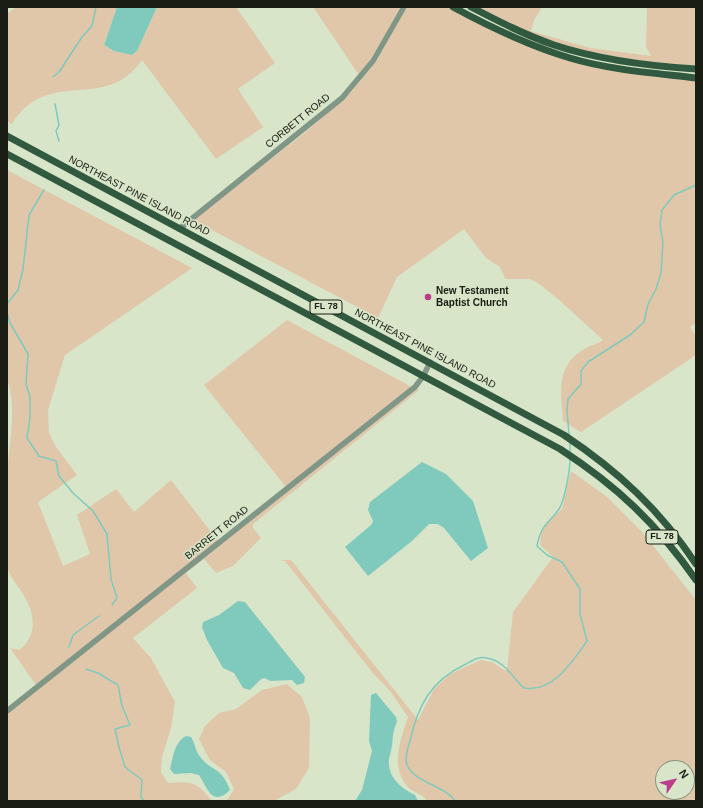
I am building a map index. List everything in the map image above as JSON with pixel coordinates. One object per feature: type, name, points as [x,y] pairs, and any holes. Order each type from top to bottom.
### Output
[{"type":"main road","points":[[453,7],[529,44],[572,59],[610,67],[696,78]]},
{"type":"main road","points":[[471,7],[533,36],[580,52],[656,65],[696,69]]},
{"type":"main road","points":[[529,44],[533,36]]},
{"type":"main road","points":[[655,73],[656,65]]},
{"type":"main road","name":"NORTHEAST PINE ISLAND ROAD","points":[[7,136],[564,435],[581,446],[613,471],[652,506],[673,530],[696,564]]},
{"type":"main road","name":"FL 78","points":[[7,154],[424,375],[578,460],[613,486],[635,506],[696,579]]},
{"type":"street","name":"CORBETT ROAD","points":[[179,229],[342,98],[373,62],[404,7]]},
{"type":"street","name":"BARRETT ROAD","points":[[7,711],[415,387],[424,375],[430,362]]},
{"type":"shaded area","points":[[16,7],[117,7],[104,45],[114,51],[132,55],[137,51],[157,7],[236,7],[275,63],[238,89],[263,127],[216,159],[142,60],[127,76],[111,84],[94,88],[60,92],[43,97],[27,107],[12,124],[7,121],[7,14]]},
{"type":"shaded area","points":[[313,7],[402,7],[370,60],[359,75]]},
{"type":"shaded area","points":[[407,7],[447,7],[543,52],[696,80],[696,323],[690,327],[696,336],[696,355],[581,432],[563,421],[561,399],[562,380],[569,362],[576,355],[586,348],[603,340],[538,283],[530,279],[505,279],[500,267],[486,258],[464,229],[397,277],[378,318],[193,220],[307,131],[351,92],[375,63]]},
{"type":"shaded area","points":[[477,7],[542,7],[534,20],[531,31],[590,48],[651,56],[646,47],[647,7],[696,7],[696,66],[626,58],[575,48],[537,35]]},
{"type":"shaded area","points":[[7,170],[192,268],[65,355],[48,410],[49,433],[56,447],[77,475],[38,502],[63,566],[90,554],[77,515],[116,489],[134,512],[171,480],[218,541],[36,685],[10,648],[19,650],[25,645],[32,632],[33,624],[31,610],[28,603],[11,576],[7,564],[7,479],[12,429],[12,403],[7,379]]},
{"type":"shaded area","points":[[287,320],[412,387],[286,487],[204,385]]},
{"type":"shaded area","points":[[417,389],[419,390],[253,524],[253,528],[279,560],[261,538],[233,566],[216,573],[204,559],[186,573],[197,588],[133,638],[151,658],[175,702],[171,728],[162,757],[161,772],[168,783],[183,782],[198,786],[212,801],[7,801],[7,714]]},
{"type":"shaded area","points":[[571,471],[606,496],[642,532],[696,600],[696,801],[427,801],[407,786],[399,770],[398,752],[408,717],[390,691],[372,672],[285,561],[279,560],[291,560],[418,720],[434,689],[450,674],[481,660],[492,662],[504,670],[507,670],[513,612],[553,557],[540,545],[541,533],[547,522],[562,509]]},
{"type":"shaded area","points":[[287,684],[302,697],[310,718],[309,768],[296,789],[274,801],[221,801],[227,800],[234,789],[226,772],[210,760],[199,739],[205,726],[219,713],[236,709],[262,690]]},
{"type":"water","points":[[117,7],[157,7],[137,51],[132,55],[114,51],[104,45]]},
{"type":"water","points":[[422,462],[446,474],[473,501],[488,548],[471,561],[444,528],[438,524],[429,524],[412,541],[368,576],[345,547],[371,525],[373,521],[368,510],[370,502]]},
{"type":"water","points":[[238,601],[245,602],[305,677],[304,683],[297,685],[292,680],[271,681],[264,678],[250,690],[243,688],[234,673],[223,668],[207,640],[202,627],[203,622],[219,615]]},
{"type":"water","points":[[376,693],[396,717],[397,722],[389,759],[390,771],[396,781],[415,795],[418,801],[355,801],[362,790],[372,751],[369,741],[371,695]]},
{"type":"water","points":[[186,736],[191,737],[203,760],[219,772],[227,782],[230,790],[224,795],[219,797],[211,794],[199,775],[191,773],[174,774],[170,769],[176,746]]},
{"type":"waterway","points":[[53,77],[59,72],[82,37],[92,26],[96,7]]},
{"type":"waterway","points":[[55,104],[59,125],[56,131],[59,141]]},
{"type":"waterway","points":[[569,435],[567,410],[568,399],[581,384],[581,371],[588,362],[630,335],[644,322],[648,304],[656,289],[661,273],[663,242],[660,226],[662,210],[674,195],[696,185]]},
{"type":"waterway","points":[[7,304],[18,290],[23,269],[29,215],[44,190]]},
{"type":"waterway","points":[[7,312],[10,323],[28,354],[26,384],[30,397],[30,418],[27,438],[39,456],[56,461],[59,476],[73,493],[93,511],[107,534],[111,579],[117,598],[112,605]]},
{"type":"waterway","points":[[570,443],[570,453]]},
{"type":"waterway","points":[[455,801],[444,791],[416,776],[406,762],[407,750],[417,716],[422,705],[435,687],[453,671],[475,659],[481,658],[499,662],[524,688],[544,686],[553,681],[569,666],[587,641],[580,614],[580,589],[562,562],[547,555],[537,546],[545,525],[561,505],[567,485],[570,459]]},
{"type":"waterway","points":[[69,647],[73,635],[99,616]]},
{"type":"waterway","points":[[86,669],[98,673],[118,685],[122,706],[130,725],[115,729],[119,747],[125,767],[142,780],[141,797],[144,801]]},
{"type":"place","name":"New Testament Baptist Church","points":[[428,297]]}]
